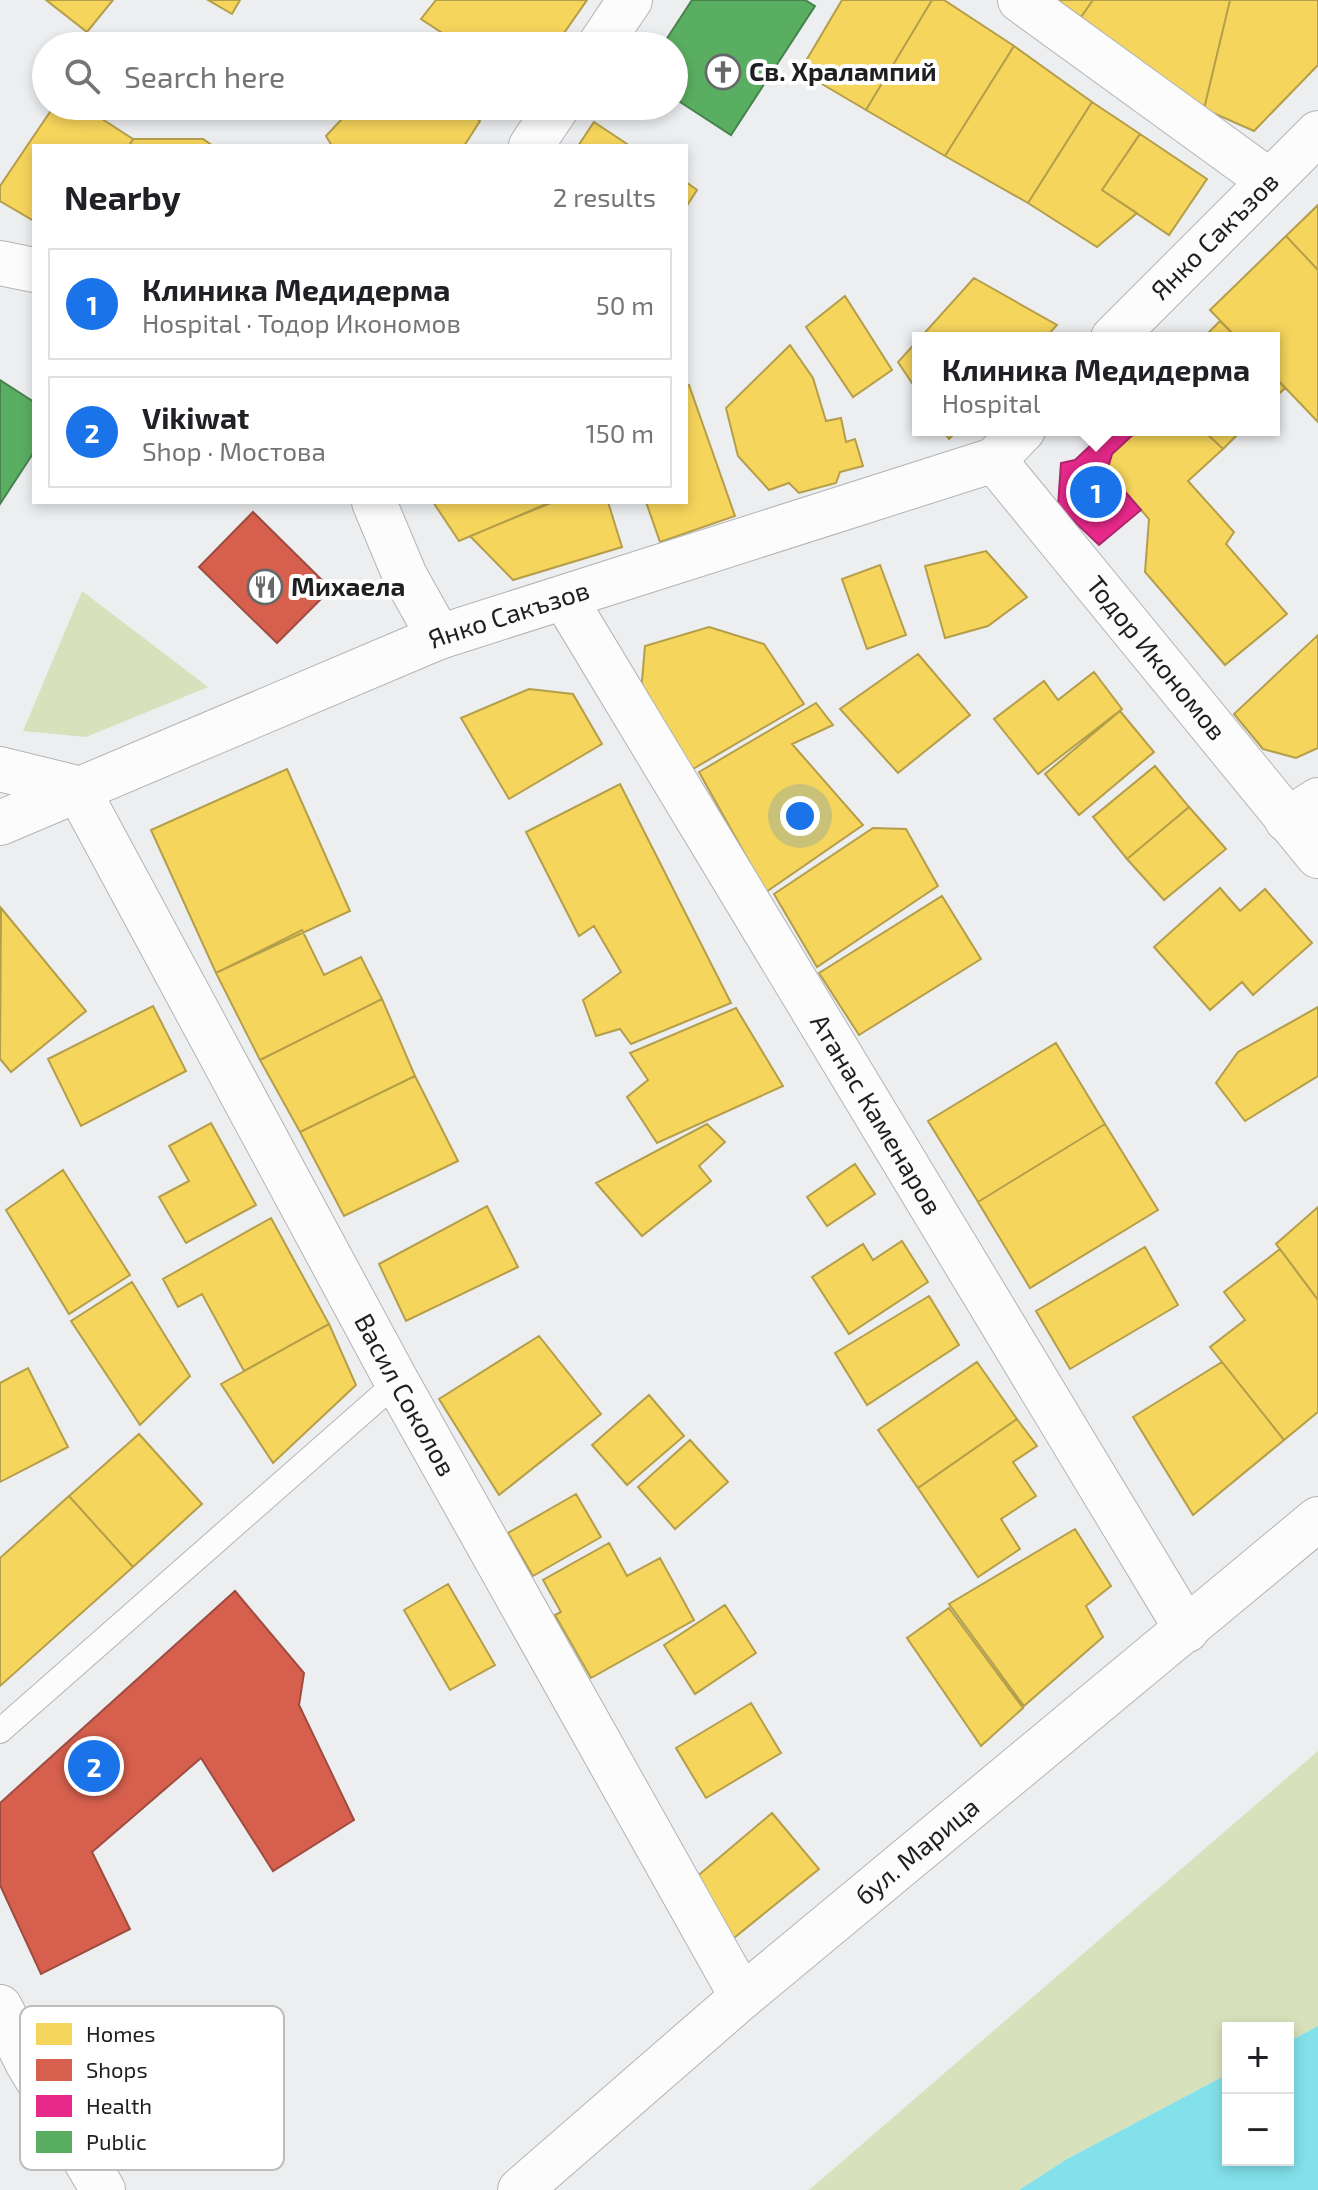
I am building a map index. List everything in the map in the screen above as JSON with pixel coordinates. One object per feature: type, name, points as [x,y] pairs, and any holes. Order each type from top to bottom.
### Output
[{"type":"street","points":[[608,32],[630,0]]},
{"type":"street","points":[[1020,0],[1268,180]]},
{"type":"street","points":[[532,144],[549,120]]},
{"type":"street","name":"Янко Сакъзов","points":[[1119,332],[1318,133]]},
{"type":"street","points":[[0,263],[32,270]]},
{"type":"street","name":"Янко Сакъзов","points":[[0,823],[439,637],[565,599],[1008,445]]},
{"type":"street","name":"Тодор Икономов","points":[[1008,445],[1303,810],[1318,856]]},
{"type":"street","points":[[375,504],[405,576],[439,637]]},
{"type":"street","name":"Атанас Каменаров","points":[[565,599],[1187,1630]]},
{"type":"street","points":[[0,769],[77,788]]},
{"type":"street","name":"Васил Соколов","points":[[77,788],[397,1382],[742,1997]]},
{"type":"street","name":"бул. Марица","points":[[520,2190],[742,1997],[1318,1519]]},
{"type":"street","points":[[0,2007],[20,2048]]},
{"type":"street","points":[[91,2170],[103,2190]]},
{"type":"lane","points":[[0,1731],[397,1382]]},
{"type":"green space","points":[[82,591],[208,687],[86,737],[23,731]]},
{"type":"green space","points":[[1318,1751],[1318,2026],[1294,2039],[1294,2022],[1222,2022],[1222,2077],[1067,2159],[1019,2190],[809,2190]]},
{"type":"water","points":[[1318,2026],[1318,2190],[1019,2190],[1067,2159],[1222,2077],[1222,2166],[1294,2166],[1294,2039]]},
{"type":"building: Homes","points":[[46,0],[113,0],[87,32]]},
{"type":"building: Homes","points":[[208,0],[240,0],[232,14]]},
{"type":"building: Homes","points":[[436,0],[587,0],[565,32],[441,32],[421,19]]},
{"type":"building: Homes","points":[[842,0],[932,0],[866,110],[800,71]]},
{"type":"building: Homes","points":[[932,0],[944,0],[1014,46],[945,156],[866,110]]},
{"type":"building: Homes","points":[[1057,0],[1093,0],[1081,17]]},
{"type":"building: Homes","points":[[1093,0],[1230,0],[1204,109],[1081,17]]},
{"type":"building: Homes","points":[[1230,0],[1318,0],[1318,65],[1254,131],[1204,109]]},
{"type":"building: Homes","points":[[1014,46],[1092,102],[1028,203],[945,156]]},
{"type":"building: Homes","points":[[1092,102],[1140,134],[1102,190],[1137,213],[1097,247],[1028,203]]},
{"type":"building: Homes","points":[[45,120],[104,120],[133,139],[130,144],[32,144],[32,220],[0,201],[0,186]]},
{"type":"building: Homes","points":[[341,120],[480,121],[465,144],[331,144],[326,136]]},
{"type":"building: Homes","points":[[594,122],[627,144],[579,144]]},
{"type":"building: Homes","points":[[1140,134],[1207,179],[1169,235],[1102,190]]},
{"type":"building: Homes","points":[[133,139],[203,139],[210,144],[130,144]]},
{"type":"building: Homes","points":[[688,183],[697,190],[688,204]]},
{"type":"building: Homes","points":[[1318,205],[1318,270],[1286,236]]},
{"type":"building: Homes","points":[[1286,236],[1318,270],[1318,422],[1280,382],[1280,332],[1231,332],[1210,310]]},
{"type":"building: Homes","points":[[974,278],[1057,325],[1051,332],[925,332]]},
{"type":"building: Homes","points":[[845,296],[892,370],[853,397],[806,327]]},
{"type":"building: Homes","points":[[1220,321],[1231,332],[1209,332]]},
{"type":"building: Homes","points":[[790,345],[813,378],[826,421],[841,418],[846,442],[855,439],[863,466],[840,472],[836,483],[799,493],[789,483],[769,490],[738,456],[726,408]]},
{"type":"building: Homes","points":[[912,347],[912,383],[898,362]]},
{"type":"building: Homes","points":[[688,385],[735,516],[660,542],[647,504],[688,504]]},
{"type":"building: Homes","points":[[1132,436],[1209,436],[1223,449],[1188,481],[1234,532],[1226,544],[1287,614],[1225,665],[1145,572],[1149,519],[1107,471],[1112,454]]},
{"type":"building: Homes","points":[[1209,436],[1236,436],[1223,449]]},
{"type":"building: Homes","points":[[434,504],[544,504],[544,505],[459,541]]},
{"type":"building: Homes","points":[[548,504],[609,504],[622,547],[513,580],[470,536]]},
{"type":"building: Homes","points":[[986,551],[1027,597],[988,626],[945,638],[925,566]]},
{"type":"building: Homes","points":[[880,565],[906,635],[867,649],[842,579]]},
{"type":"building: Homes","points":[[709,627],[764,644],[804,704],[693,769],[641,692],[645,646]]},
{"type":"building: Homes","points":[[1318,635],[1318,748],[1296,758],[1263,749],[1234,714]]},
{"type":"building: Homes","points":[[918,654],[970,715],[898,773],[840,709]]},
{"type":"building: Homes","points":[[1094,672],[1122,709],[1038,774],[994,719],[1044,681],[1058,700]]},
{"type":"building: Homes","points":[[529,689],[573,694],[602,744],[509,799],[461,718]]},
{"type":"building: Homes","points":[[816,703],[833,725],[792,744],[863,825],[766,892],[699,772]]},
{"type":"building: Homes","points":[[1120,711],[1154,752],[1079,815],[1045,774]]},
{"type":"building: Homes","points":[[1155,766],[1189,807],[1127,859],[1093,817]]},
{"type":"building: Homes","points":[[287,769],[350,911],[216,973],[151,830]]},
{"type":"building: Homes","points":[[620,784],[731,1003],[631,1044],[620,1029],[596,1036],[583,1000],[621,972],[594,926],[579,936],[526,832]]},
{"type":"building: Homes","points":[[1189,807],[1226,849],[1164,900],[1127,859]]},
{"type":"building: Homes","points":[[873,828],[906,829],[938,886],[817,967],[774,894]]},
{"type":"building: Homes","points":[[1220,888],[1240,911],[1265,889],[1312,943],[1253,995],[1242,982],[1210,1010],[1154,947]]},
{"type":"building: Homes","points":[[942,896],[981,959],[859,1035],[819,973]]},
{"type":"building: Homes","points":[[1,908],[86,1011],[11,1072],[0,1059]]},
{"type":"building: Homes","points":[[302,930],[324,975],[361,957],[382,999],[260,1060],[216,973]]},
{"type":"building: Homes","points":[[382,999],[415,1076],[300,1132],[260,1060]]},
{"type":"building: Homes","points":[[153,1006],[186,1071],[81,1126],[48,1059]]},
{"type":"building: Homes","points":[[1318,1007],[1318,1076],[1245,1121],[1216,1083],[1238,1052]]},
{"type":"building: Homes","points":[[736,1008],[783,1086],[657,1143],[627,1097],[648,1080],[630,1053]]},
{"type":"building: Homes","points":[[1056,1043],[1105,1124],[978,1202],[928,1121]]},
{"type":"building: Homes","points":[[415,1076],[458,1161],[344,1216],[300,1132]]},
{"type":"building: Homes","points":[[211,1123],[256,1205],[186,1243],[159,1197],[189,1181],[169,1146]]},
{"type":"building: Homes","points":[[707,1124],[725,1142],[699,1166],[711,1181],[642,1236],[596,1183]]},
{"type":"building: Homes","points":[[1105,1124],[1158,1210],[1030,1288],[978,1202]]},
{"type":"building: Homes","points":[[855,1164],[875,1194],[827,1226],[807,1197]]},
{"type":"building: Homes","points":[[63,1170],[130,1275],[69,1314],[6,1210]]},
{"type":"building: Homes","points":[[487,1206],[518,1267],[406,1321],[379,1264]]},
{"type":"building: Homes","points":[[1318,1207],[1318,1300],[1276,1244]]},
{"type":"building: Homes","points":[[271,1218],[329,1324],[244,1371],[202,1294],[178,1307],[163,1279]]},
{"type":"building: Homes","points":[[902,1241],[928,1282],[849,1334],[812,1277],[863,1244],[873,1260]]},
{"type":"building: Homes","points":[[1145,1247],[1178,1305],[1070,1369],[1036,1311]]},
{"type":"building: Homes","points":[[1280,1249],[1318,1300],[1318,1412],[1284,1440],[1210,1347],[1245,1320],[1224,1292]]},
{"type":"building: Homes","points":[[132,1282],[190,1376],[140,1425],[71,1321]]},
{"type":"building: Homes","points":[[929,1296],[959,1345],[867,1405],[835,1353]]},
{"type":"building: Homes","points":[[329,1324],[356,1385],[273,1463],[221,1384]]},
{"type":"building: Homes","points":[[539,1336],[601,1414],[499,1495],[439,1399]]},
{"type":"building: Homes","points":[[977,1362],[1017,1419],[918,1488],[878,1430]]},
{"type":"building: Homes","points":[[1222,1362],[1284,1440],[1193,1515],[1133,1417]]},
{"type":"building: Homes","points":[[28,1368],[68,1447],[0,1482],[0,1383]]},
{"type":"building: Homes","points":[[649,1395],[684,1436],[627,1485],[592,1445]]},
{"type":"building: Homes","points":[[1017,1419],[1037,1446],[1013,1462],[1036,1496],[1001,1519],[1020,1549],[978,1577],[918,1488]]},
{"type":"building: Homes","points":[[139,1434],[202,1504],[133,1567],[69,1496]]},
{"type":"building: Homes","points":[[690,1440],[728,1482],[675,1529],[638,1487]]},
{"type":"building: Homes","points":[[576,1494],[601,1537],[533,1576],[508,1533]]},
{"type":"building: Homes","points":[[69,1496],[133,1567],[0,1686],[0,1558]]},
{"type":"building: Homes","points":[[1075,1529],[1111,1586],[1086,1606],[1103,1637],[1024,1706],[949,1604]]},
{"type":"building: Homes","points":[[609,1543],[627,1576],[660,1558],[694,1620],[591,1678],[555,1615],[561,1612],[543,1580]]},
{"type":"building: Homes","points":[[448,1584],[495,1665],[450,1690],[404,1610]]},
{"type":"building: Homes","points":[[725,1605],[756,1653],[695,1694],[664,1645]]},
{"type":"building: Homes","points":[[949,1608],[1023,1708],[981,1746],[907,1638]]},
{"type":"building: Homes","points":[[751,1703],[781,1753],[706,1798],[676,1748]]},
{"type":"building: Homes","points":[[772,1813],[819,1869],[729,1942],[694,1879]]},
{"type":"building: Shops","points":[[253,512],[331,589],[277,643],[199,567]]},
{"type":"building: Shops","points":[[235,1591],[304,1673],[299,1705],[354,1820],[273,1871],[201,1758],[92,1852],[130,1929],[41,1974],[0,1885],[0,1803]]},
{"type":"building: Health","points":[[1101,436],[1132,436],[1112,454],[1107,471],[1141,510],[1099,545],[1058,506],[1061,463],[1075,460]]},
{"type":"building: Public","name":"Св. Хралампий","points":[[692,0],[805,0],[815,6],[731,135],[688,107],[688,32],[671,32]]},
{"type":"building: Public","points":[[0,380],[32,401],[32,455],[0,504]]},
{"type":"place","name":"Св. Хралампий","points":[[723,72]]},
{"type":"place","name":"Клиника Медидерма","points":[[1096,492]]},
{"type":"place","name":"Михаела","points":[[265,587]]},
{"type":"place","name":"Vikiwat","points":[[94,1766]]}]
